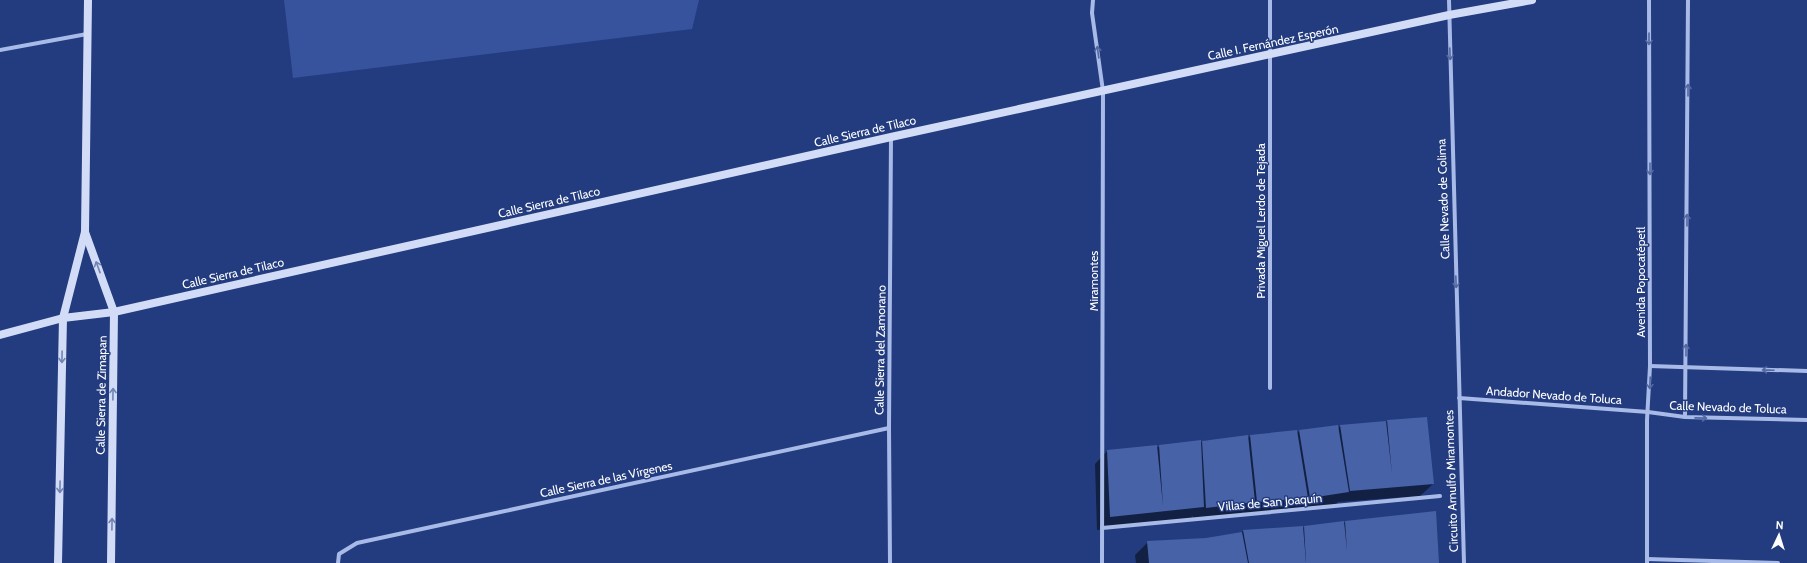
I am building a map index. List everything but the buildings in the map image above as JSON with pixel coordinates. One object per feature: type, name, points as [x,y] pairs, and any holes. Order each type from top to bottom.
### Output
[{"type":"street","name":"Calle Sierra de Zimapan","points":[[58,563],[63,318],[85,232],[88,0]]},
{"type":"street","name":"Miramontes","points":[[1092,0],[1092,12],[1103,91],[1102,563]]},
{"type":"street","name":"Privada Miguel Lerdo de Tejada","points":[[1270,0],[1270,388]]},
{"type":"street","name":"Calle Nevado de Colima","points":[[1449,0],[1459,398]]},
{"type":"street","name":"Calle I. Fernández Esperón","points":[[1103,91],[1449,15],[1532,0]]},
{"type":"street","name":"Avenida Popocatépetl","points":[[1646,561],[1650,366],[1649,0]]},
{"type":"street","points":[[1686,417],[1688,0]]},
{"type":"street","points":[[0,50],[87,34]]},
{"type":"street","name":"Calle Sierra de Tilaco","points":[[0,335],[63,318],[114,312],[1103,91]]},
{"type":"street","name":"Calle Sierra del Zamorano","points":[[890,563],[889,428],[892,137]]},
{"type":"street","name":"Calle Sierra de Zimapan","points":[[85,232],[114,312],[111,563]]},
{"type":"street","points":[[1650,366],[1807,371]]},
{"type":"street","name":"Andador Nevado de Toluca","points":[[1459,398],[1648,412]]},
{"type":"street","name":"Circuito Arnulfo Miramontes","points":[[1459,398],[1464,563]]},
{"type":"street","name":"Calle Nevado de Toluca","points":[[1648,412],[1686,417],[1807,420]]},
{"type":"street","name":"Calle Sierra de las Vírgenes","points":[[338,563],[339,554],[357,543],[889,428]]},
{"type":"street","name":"Villas de San Joaquín","points":[[1102,528],[1440,496]]},
{"type":"street","points":[[1646,561],[1778,563]]},
{"type":"shaded area","points":[[284,0],[699,0],[692,29],[293,78]]}]
